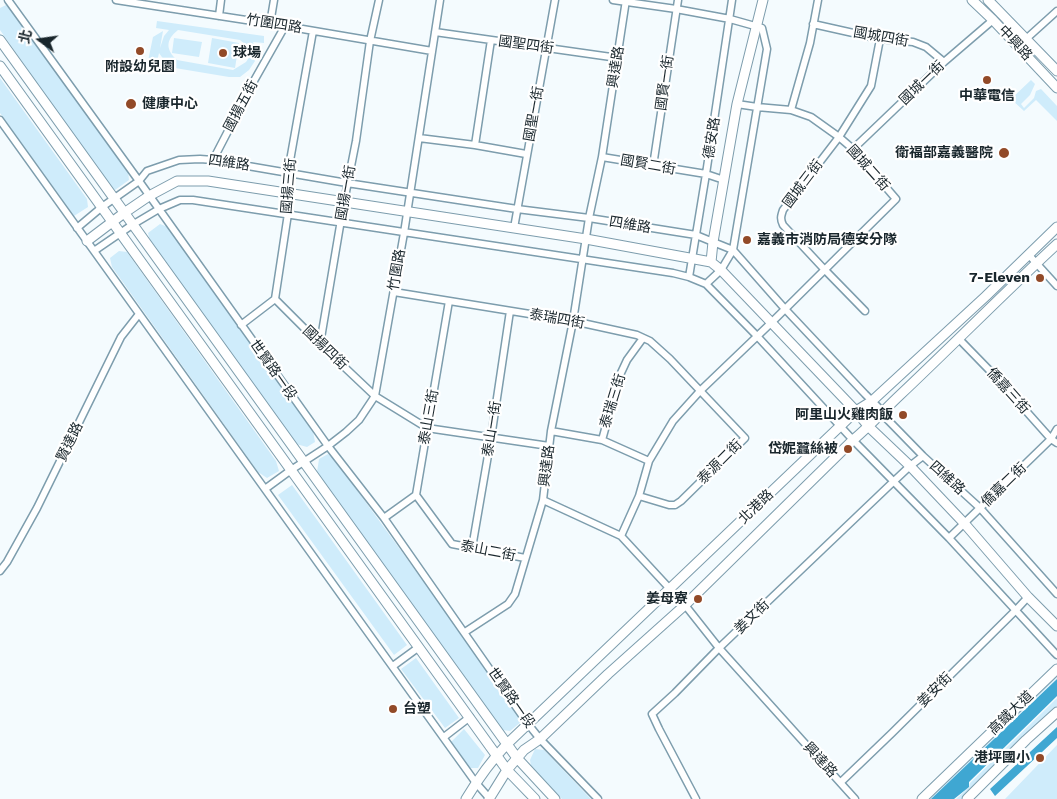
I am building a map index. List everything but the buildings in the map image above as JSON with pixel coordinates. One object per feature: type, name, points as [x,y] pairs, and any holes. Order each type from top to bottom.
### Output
[{"type":"street","name":"世賢路一段","points":[[8,0],[328,446],[384,518],[528,724],[598,799]]},
{"type":"street","name":"竹圍四路","points":[[116,0],[285,26],[432,52]]},
{"type":"street","points":[[219,16],[221,0]]},
{"type":"street","points":[[270,24],[274,0]]},
{"type":"street","name":"國揚一街","points":[[320,344],[340,222],[356,141],[370,41],[379,0]]},
{"type":"street","name":"竹圍路","points":[[265,489],[328,446],[359,420],[375,396],[404,233],[440,0]]},
{"type":"street","name":"國聖一街","points":[[514,228],[555,0]]},
{"type":"street","points":[[613,0],[730,19],[762,28],[766,49],[734,250],[721,270],[706,284]]},
{"type":"street","name":"國賢一街","points":[[653,166],[678,0]]},
{"type":"street","name":"德安路","points":[[689,277],[732,0]]},
{"type":"street","name":"德安路","points":[[711,262],[736,104],[763,0]]},
{"type":"street","points":[[791,110],[810,43],[818,0]]},
{"type":"street","name":"中興路","points":[[972,0],[994,20],[1057,88]]},
{"type":"street","name":"中興路","points":[[988,0],[1057,71]]},
{"type":"street","name":"興達路","points":[[626,1],[602,157],[589,218],[573,321],[549,446],[543,500],[621,536],[685,605],[719,648],[855,799]]},
{"type":"street","points":[[1026,39],[1057,11]]},
{"type":"street","name":"國城一街","points":[[853,150],[944,62],[994,20]]},
{"type":"street","name":"國城四街","points":[[813,24],[880,38],[913,42],[926,47],[944,62]]},
{"type":"street","name":"國揚五街","points":[[213,160],[285,26]]},
{"type":"street","name":"國揚三街","points":[[275,299],[291,194],[288,172],[313,31]]},
{"type":"street","name":"國聖四街","points":[[435,32],[618,58]]},
{"type":"street","name":"國城三街","points":[[865,311],[783,225],[781,216],[783,210],[838,137],[872,86],[880,38]]},
{"type":"street","name":"世賢路一段","points":[[0,40],[517,758],[555,799]]},
{"type":"street","points":[[475,144],[491,40]]},
{"type":"street","points":[[0,66],[497,755],[535,799]]},
{"type":"street","name":"國城二街","points":[[621,536],[639,496],[648,461],[673,421],[700,391],[896,199],[853,150],[811,117],[791,110],[736,104]]},
{"type":"street","points":[[0,120],[489,799]]},
{"type":"street","points":[[419,138],[475,144],[526,154]]},
{"type":"street","name":"國賢二街","points":[[602,157],[706,174],[724,180]]},
{"type":"street","name":"四維路","points":[[77,228],[102,207],[139,181],[147,171],[179,160],[213,160],[347,183],[696,235],[734,250],[785,309],[882,411],[885,417],[923,456],[980,508],[1057,594]]},
{"type":"street","name":"四維路","points":[[87,241],[149,196],[177,181],[208,181],[586,239],[711,262],[721,270],[856,411],[868,427],[910,466],[964,523],[1028,597],[1057,626]]},
{"type":"street","points":[[94,252],[158,209],[180,200],[193,200],[672,273],[706,284],[1057,654]]},
{"type":"street","name":"北港路","points":[[466,799],[476,782],[507,744],[840,426],[856,411],[872,401],[986,296],[1057,227]]},
{"type":"street","name":"北港路","points":[[489,799],[524,750],[540,739],[608,674],[685,605],[868,427],[882,411],[1057,244]]},
{"type":"street","points":[[1028,254],[1057,286]]},
{"type":"street","name":"泰瑞四街","points":[[394,292],[573,321],[638,335],[650,341],[670,359],[700,391]]},
{"type":"street","points":[[241,325],[275,299]]},
{"type":"street","name":"國揚四街","points":[[275,299],[375,396],[427,428]]},
{"type":"street","name":"泰山三街","points":[[416,495],[448,301]]},
{"type":"street","name":"泰山一街","points":[[472,548],[510,311]]},
{"type":"street","name":"賢達路","points":[[0,571],[37,508],[121,337],[139,314]]},
{"type":"street","name":"泰瑞三街","points":[[602,440],[620,374],[627,360],[643,338]]},
{"type":"street","name":"僑嘉三街","points":[[959,339],[1054,441]]},
{"type":"street","name":"泰源二街","points":[[639,496],[675,505],[745,438],[700,391]]},
{"type":"street","points":[[427,428],[549,446]]},
{"type":"street","name":"僑嘉二街","points":[[949,538],[1054,441],[1057,429]]},
{"type":"street","points":[[552,431],[602,440],[648,461]]},
{"type":"street","name":"姜文街","points":[[696,799],[658,729],[652,714],[893,482],[923,456]]},
{"type":"street","points":[[384,518],[416,495]]},
{"type":"street","name":"泰山二街","points":[[416,495],[452,544],[525,558]]},
{"type":"street","points":[[465,632],[508,604],[514,594],[543,500]]},
{"type":"street","name":"姜安街","points":[[840,782],[892,733],[1028,597]]},
{"type":"street","points":[[393,666],[419,647]]},
{"type":"street","name":"高鐵大道","points":[[922,799],[1057,669]]},
{"type":"street","points":[[968,799],[1026,740],[1057,712]]},
{"type":"street","points":[[444,737],[470,717]]},
{"type":"shaded area","points":[[6,5],[92,121],[99,122],[103,126],[128,171],[129,180],[115,190],[106,183],[0,30],[0,8]]},
{"type":"shaded area","points":[[157,21],[264,36],[264,43],[253,42],[257,51],[257,58],[249,70],[240,77],[229,77],[169,67],[159,53],[157,62],[148,61],[153,37],[163,31],[160,48],[164,36],[169,30],[156,28]],"holes":[[[178,30],[240,40],[247,46],[250,56],[246,62],[233,70],[177,60],[168,45]]]},
{"type":"shaded area","name":"球場","points":[[174,38],[202,42],[199,57],[172,53]]},
{"type":"shaded area","name":"球場","points":[[212,38],[239,43],[235,68],[208,63]]},
{"type":"shaded area","points":[[0,78],[87,199],[88,207],[74,216],[0,113]]},
{"type":"shaded area","points":[[1031,80],[1035,84],[1030,95],[1021,104],[1024,108],[1034,98],[1036,91],[1041,89],[1057,106],[1057,121],[1036,100],[1024,111],[1011,99]]},
{"type":"shaded area","points":[[160,224],[168,227],[313,431],[315,442],[307,447],[296,444],[240,369],[150,241],[148,233]]},
{"type":"shaded area","points":[[119,251],[127,252],[276,461],[279,471],[267,478],[258,472],[112,267],[110,258]]},
{"type":"shaded area","points":[[328,454],[335,460],[520,714],[521,722],[510,731],[502,730],[450,661],[317,472],[319,459]]},
{"type":"shaded area","points":[[292,485],[407,645],[394,655],[278,495]]},
{"type":"shaded area","points":[[416,658],[459,718],[445,728],[401,669]]},
{"type":"shaded area","points":[[1057,674],[1057,678],[931,799],[927,799]]},
{"type":"shaded area","points":[[1057,698],[1057,706],[961,799],[956,799],[969,787],[970,783]]},
{"type":"shaded area","points":[[464,729],[485,755],[478,768],[470,768],[450,743]]},
{"type":"shaded area","points":[[1057,745],[1057,799],[1005,799]]},
{"type":"shaded area","points":[[535,749],[544,750],[591,799],[562,799],[531,766],[530,760]]},
{"type":"water","points":[[1057,679],[1057,696],[969,782],[969,787],[954,799],[931,799]]},
{"type":"water","points":[[1057,727],[1057,738],[995,796],[990,789]]},
{"type":"place","name":"附設幼兒園","points":[[140,51]]},
{"type":"place","name":"球場","points":[[223,53]]},
{"type":"place","name":"中華電信","points":[[987,80]]},
{"type":"place","name":"健康中心","points":[[131,104]]},
{"type":"place","name":"衛福部嘉義醫院","points":[[1004,153]]},
{"type":"place","name":"嘉義市消防局德安分隊","points":[[747,240]]},
{"type":"place","name":"7-Eleven","points":[[1040,278]]},
{"type":"place","name":"阿里山火雞肉飯","points":[[903,415]]},
{"type":"place","name":"岱妮蠶絲被","points":[[848,449]]},
{"type":"place","name":"姜母寮","points":[[698,599]]},
{"type":"place","name":"台塑","points":[[393,709]]},
{"type":"place","name":"港坪國小","points":[[1040,758]]}]
